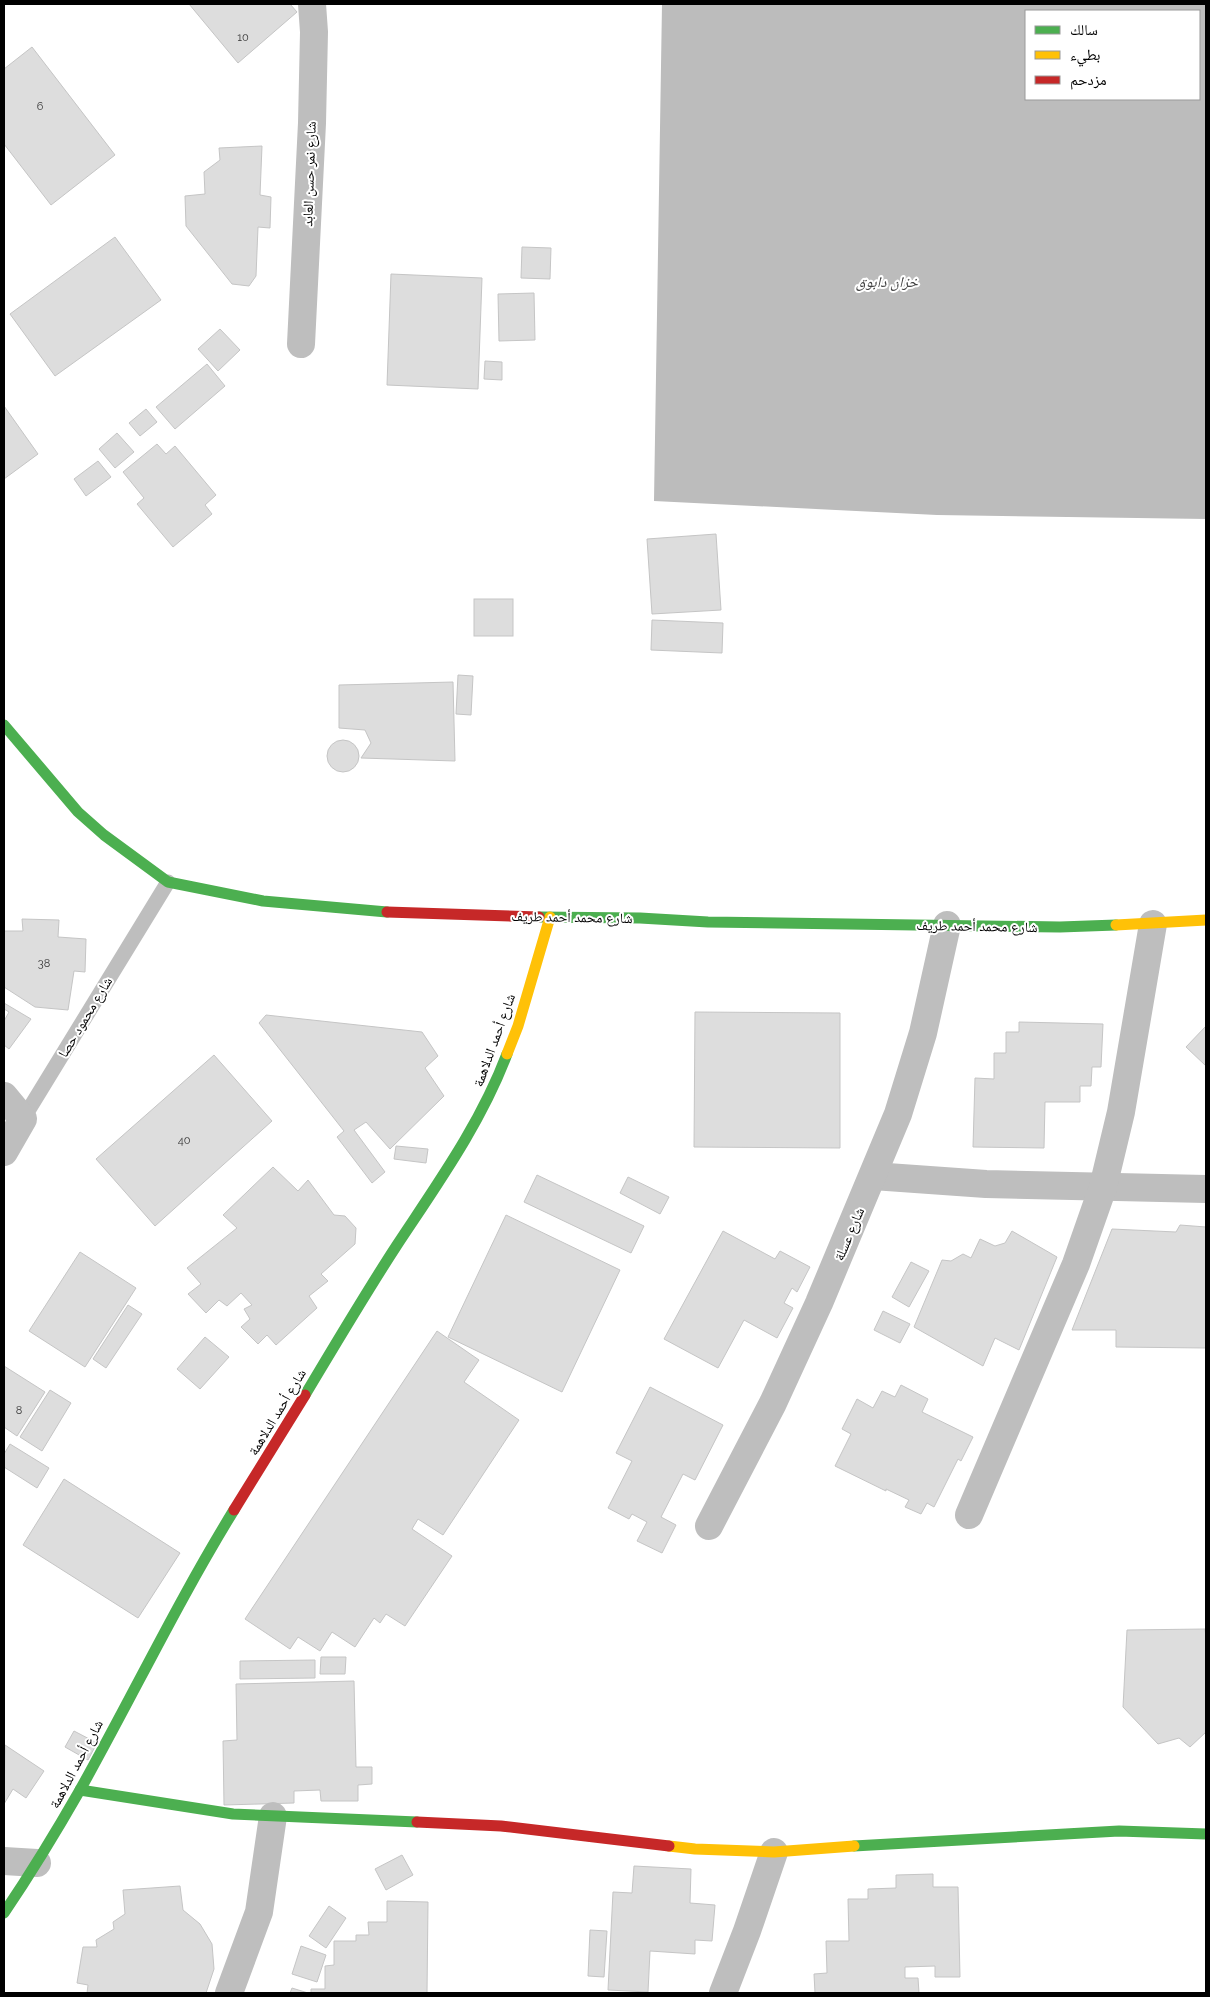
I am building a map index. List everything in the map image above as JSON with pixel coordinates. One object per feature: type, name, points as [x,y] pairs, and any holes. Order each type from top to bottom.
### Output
[{"type":"street","name":"شارع نمر حسن العابد","points":[[301,344],[306,274],[312,123],[314,32],[312,4]]},
{"type":"street","name":"شارع محمد أحمد طريف","points":[[4,725],[78,812],[104,835],[168,882],[263,901],[369,911],[550,917],[1060,927],[1206,920]]},
{"type":"street","name":"شارع أحمد الدلاهمة","points":[[4,1913],[38,1863],[80,1790],[206,1556],[374,1281],[463,1145],[491,1094],[518,1026],[550,917]]},
{"type":"street","points":[[969,1515],[1076,1264],[1103,1187],[1121,1112],[1152,924]]},
{"type":"street","name":"شارع عسلة","points":[[709,1526],[773,1403],[819,1303],[898,1114],[920,1042],[948,925]]},
{"type":"street","points":[[4,1096],[23,1119]]},
{"type":"street","name":"شارع محمود حصا","points":[[4,1152],[23,1119]]},
{"type":"street","points":[[873,1176],[986,1184],[1206,1189]]},
{"type":"street","points":[[80,1790],[233,1814],[501,1826],[695,1848],[774,1852],[1035,1834],[1119,1831],[1206,1834]]},
{"type":"street","points":[[229,1993],[259,1912],[273,1816]]},
{"type":"street","points":[[722,1993],[748,1931],[774,1852]]},
{"type":"street","points":[[4,1861],[38,1863]]},
{"type":"lane","name":"شارع محمود حصا","points":[[23,1119],[168,882]]},
{"type":"water","name":"خزان دابوق","points":[[662,4],[1206,4],[1206,519],[937,515],[654,501]]},
{"type":"building","points":[[189,4],[290,4],[297,12],[238,63]]},
{"type":"building","points":[[32,47],[115,155],[51,205],[4,144],[4,69]]},
{"type":"building","points":[[262,146],[260,195],[271,197],[270,228],[258,227],[256,276],[249,286],[232,284],[186,226],[185,196],[205,194],[204,172],[220,160],[219,148]]},
{"type":"building","points":[[115,237],[161,300],[55,376],[10,314]]},
{"type":"building","points":[[522,247],[551,248],[550,279],[521,278]]},
{"type":"building","points":[[391,274],[482,278],[478,389],[387,385]]},
{"type":"building","points":[[534,293],[535,340],[499,341],[498,294]]},
{"type":"building","points":[[220,329],[240,350],[218,371],[198,349]]},
{"type":"building","points":[[485,361],[502,362],[502,380],[484,379]]},
{"type":"building","points":[[207,364],[225,386],[175,429],[156,407]]},
{"type":"building","points":[[4,406],[38,454],[4,479]]},
{"type":"building","points":[[146,409],[157,422],[140,436],[129,423]]},
{"type":"building","points":[[117,433],[134,452],[115,468],[99,449]]},
{"type":"building","points":[[157,444],[166,454],[175,446],[216,495],[205,505],[212,514],[173,547],[137,504],[144,498],[123,472]]},
{"type":"building","points":[[98,461],[111,477],[86,496],[74,479]]},
{"type":"building","points":[[716,534],[721,610],[652,614],[647,539]]},
{"type":"building","points":[[474,599],[513,599],[513,636],[474,636]]},
{"type":"building","points":[[652,620],[723,623],[722,653],[651,650]]},
{"type":"building","points":[[458,675],[473,676],[471,715],[456,714]]},
{"type":"building","points":[[453,682],[455,761],[361,758],[371,743],[365,730],[339,728],[339,685]]},
{"type":"building","points":[[343,740],[354,745],[359,756],[354,767],[343,772],[332,767],[327,756],[332,745]]},
{"type":"building","points":[[22,919],[59,920],[58,937],[86,939],[85,972],[74,971],[68,1010],[35,1007],[4,987],[4,931],[23,931]]},
{"type":"building","points":[[4,1003],[31,1019],[9,1049],[4,1045],[4,1021],[9,1012],[4,1009]]},
{"type":"building","points":[[695,1012],[840,1013],[840,1148],[694,1147]]},
{"type":"building","points":[[266,1015],[422,1032],[438,1056],[425,1068],[444,1096],[390,1149],[366,1122],[354,1130],[385,1172],[372,1183],[337,1137],[344,1131],[259,1023]]},
{"type":"building","points":[[1019,1022],[1103,1024],[1101,1067],[1092,1067],[1091,1086],[1080,1086],[1080,1102],[1045,1102],[1044,1148],[973,1147],[975,1078],[994,1079],[994,1053],[1006,1053],[1006,1032],[1019,1032]]},
{"type":"building","points":[[1206,1026],[1206,1066],[1186,1047]]},
{"type":"building","points":[[214,1055],[272,1121],[155,1226],[96,1159]]},
{"type":"building","points":[[396,1146],[428,1149],[426,1163],[394,1159]]},
{"type":"building","points":[[273,1167],[298,1191],[308,1180],[334,1215],[345,1216],[356,1228],[355,1244],[321,1274],[328,1281],[309,1296],[317,1308],[276,1345],[267,1335],[258,1344],[241,1327],[250,1319],[244,1309],[252,1305],[241,1293],[227,1306],[219,1300],[206,1313],[188,1294],[201,1284],[187,1268],[237,1228],[223,1215]]},
{"type":"building","points":[[537,1175],[644,1226],[631,1253],[524,1202]]},
{"type":"building","points":[[628,1177],[669,1197],[660,1214],[620,1193]]},
{"type":"building","points":[[506,1215],[620,1270],[562,1392],[448,1337]]},
{"type":"building","points":[[1180,1225],[1206,1227],[1206,1348],[1116,1347],[1116,1330],[1072,1330],[1112,1229],[1176,1232]]},
{"type":"building","points":[[723,1231],[775,1259],[780,1251],[810,1267],[797,1292],[792,1288],[784,1303],[793,1308],[777,1338],[744,1320],[718,1368],[664,1339]]},
{"type":"building","points":[[1012,1231],[1057,1257],[1019,1350],[995,1338],[983,1366],[914,1327],[942,1260],[951,1261],[963,1254],[971,1258],[980,1239],[995,1246],[1005,1243]]},
{"type":"building","points":[[80,1252],[136,1288],[85,1367],[29,1331]]},
{"type":"building","points":[[911,1262],[929,1271],[909,1307],[892,1297]]},
{"type":"building","points":[[128,1305],[142,1314],[106,1368],[93,1359]]},
{"type":"building","points":[[883,1311],[910,1324],[900,1343],[874,1330]]},
{"type":"building","points":[[437,1331],[479,1360],[464,1382],[519,1420],[443,1535],[418,1519],[412,1529],[452,1556],[405,1626],[386,1614],[380,1623],[374,1618],[355,1647],[332,1632],[320,1651],[298,1637],[290,1649],[245,1619]]},
{"type":"building","points":[[205,1337],[229,1357],[200,1389],[177,1369]]},
{"type":"building","points":[[4,1366],[45,1392],[17,1436],[4,1427]]},
{"type":"building","points":[[901,1385],[928,1399],[922,1412],[973,1437],[961,1461],[958,1459],[934,1507],[927,1503],[921,1514],[905,1507],[909,1500],[835,1466],[851,1434],[842,1429],[857,1399],[873,1408],[882,1391],[895,1397]]},
{"type":"building","points":[[650,1387],[723,1425],[695,1480],[683,1474],[661,1517],[676,1525],[662,1553],[637,1541],[647,1522],[632,1514],[629,1519],[608,1508],[632,1461],[616,1453]]},
{"type":"building","points":[[50,1390],[71,1403],[42,1451],[20,1437]]},
{"type":"building","points":[[10,1444],[49,1468],[37,1488],[4,1467],[4,1454]]},
{"type":"building","points":[[64,1479],[180,1553],[138,1618],[23,1545]]},
{"type":"building","points":[[1205,1629],[1206,1732],[1190,1747],[1179,1738],[1158,1744],[1123,1707],[1127,1630]]},
{"type":"building","points":[[321,1657],[346,1657],[345,1674],[320,1674]]},
{"type":"building","points":[[315,1660],[315,1678],[240,1679],[240,1661]]},
{"type":"building","points":[[354,1681],[356,1767],[372,1767],[372,1784],[358,1785],[358,1801],[321,1801],[320,1790],[294,1791],[294,1803],[224,1805],[223,1741],[237,1740],[236,1684]]},
{"type":"building","points":[[74,1731],[97,1743],[88,1760],[65,1747]]},
{"type":"building","points":[[5,1745],[44,1771],[26,1798],[13,1789],[4,1804]]},
{"type":"building","points":[[402,1855],[413,1875],[386,1890],[375,1869]]},
{"type":"building","points":[[634,1866],[691,1869],[690,1903],[715,1905],[712,1941],[695,1940],[695,1954],[650,1951],[648,1992],[608,1990],[613,1892],[632,1893]]},
{"type":"building","points":[[933,1874],[933,1887],[958,1887],[960,1977],[935,1977],[935,1966],[905,1967],[905,1978],[918,1978],[919,1993],[815,1993],[814,1974],[827,1973],[826,1941],[849,1941],[848,1899],[868,1899],[868,1889],[896,1888],[896,1875]]},
{"type":"building","points":[[180,1886],[183,1910],[200,1924],[212,1944],[214,1969],[206,1993],[87,1993],[88,1985],[77,1983],[83,1947],[97,1947],[96,1940],[114,1929],[113,1922],[125,1914],[123,1890]]},
{"type":"building","points":[[387,1901],[428,1902],[427,1993],[311,1993],[311,1989],[325,1989],[325,1966],[334,1965],[334,1941],[356,1941],[356,1935],[369,1935],[368,1922],[387,1922]]},
{"type":"building","points":[[329,1906],[346,1918],[326,1948],[309,1936]]},
{"type":"building","points":[[590,1930],[607,1931],[604,1977],[588,1976]]},
{"type":"building","points":[[301,1946],[326,1955],[317,1982],[292,1974]]},
{"type":"building","points":[[292,1988],[308,1993],[290,1993]]},
{"type":"traffic: fast","points":[[4,725],[78,812],[104,835],[168,882],[263,901],[387,912]]},
{"type":"traffic: fast","points":[[539,917],[640,918],[708,922],[1060,927],[1116,925]]},
{"type":"traffic: fast","points":[[305,1395],[373,1282],[458,1152],[485,1104],[507,1054]]},
{"type":"traffic: fast","points":[[4,1913],[80,1790],[213,1544],[234,1510]]},
{"type":"traffic: fast","points":[[80,1790],[233,1814],[417,1822]]},
{"type":"traffic: fast","points":[[854,1846],[1119,1831],[1206,1834]]},
{"type":"traffic: slow","points":[[507,1054],[518,1026],[550,917]]},
{"type":"traffic: slow","points":[[1116,925],[1206,920]]},
{"type":"traffic: slow","points":[[669,1846],[695,1849],[774,1852],[854,1846]]},
{"type":"traffic: jam","points":[[387,912],[539,917]]},
{"type":"traffic: jam","points":[[234,1510],[305,1395]]},
{"type":"traffic: jam","points":[[417,1822],[501,1826],[669,1846]]}]
